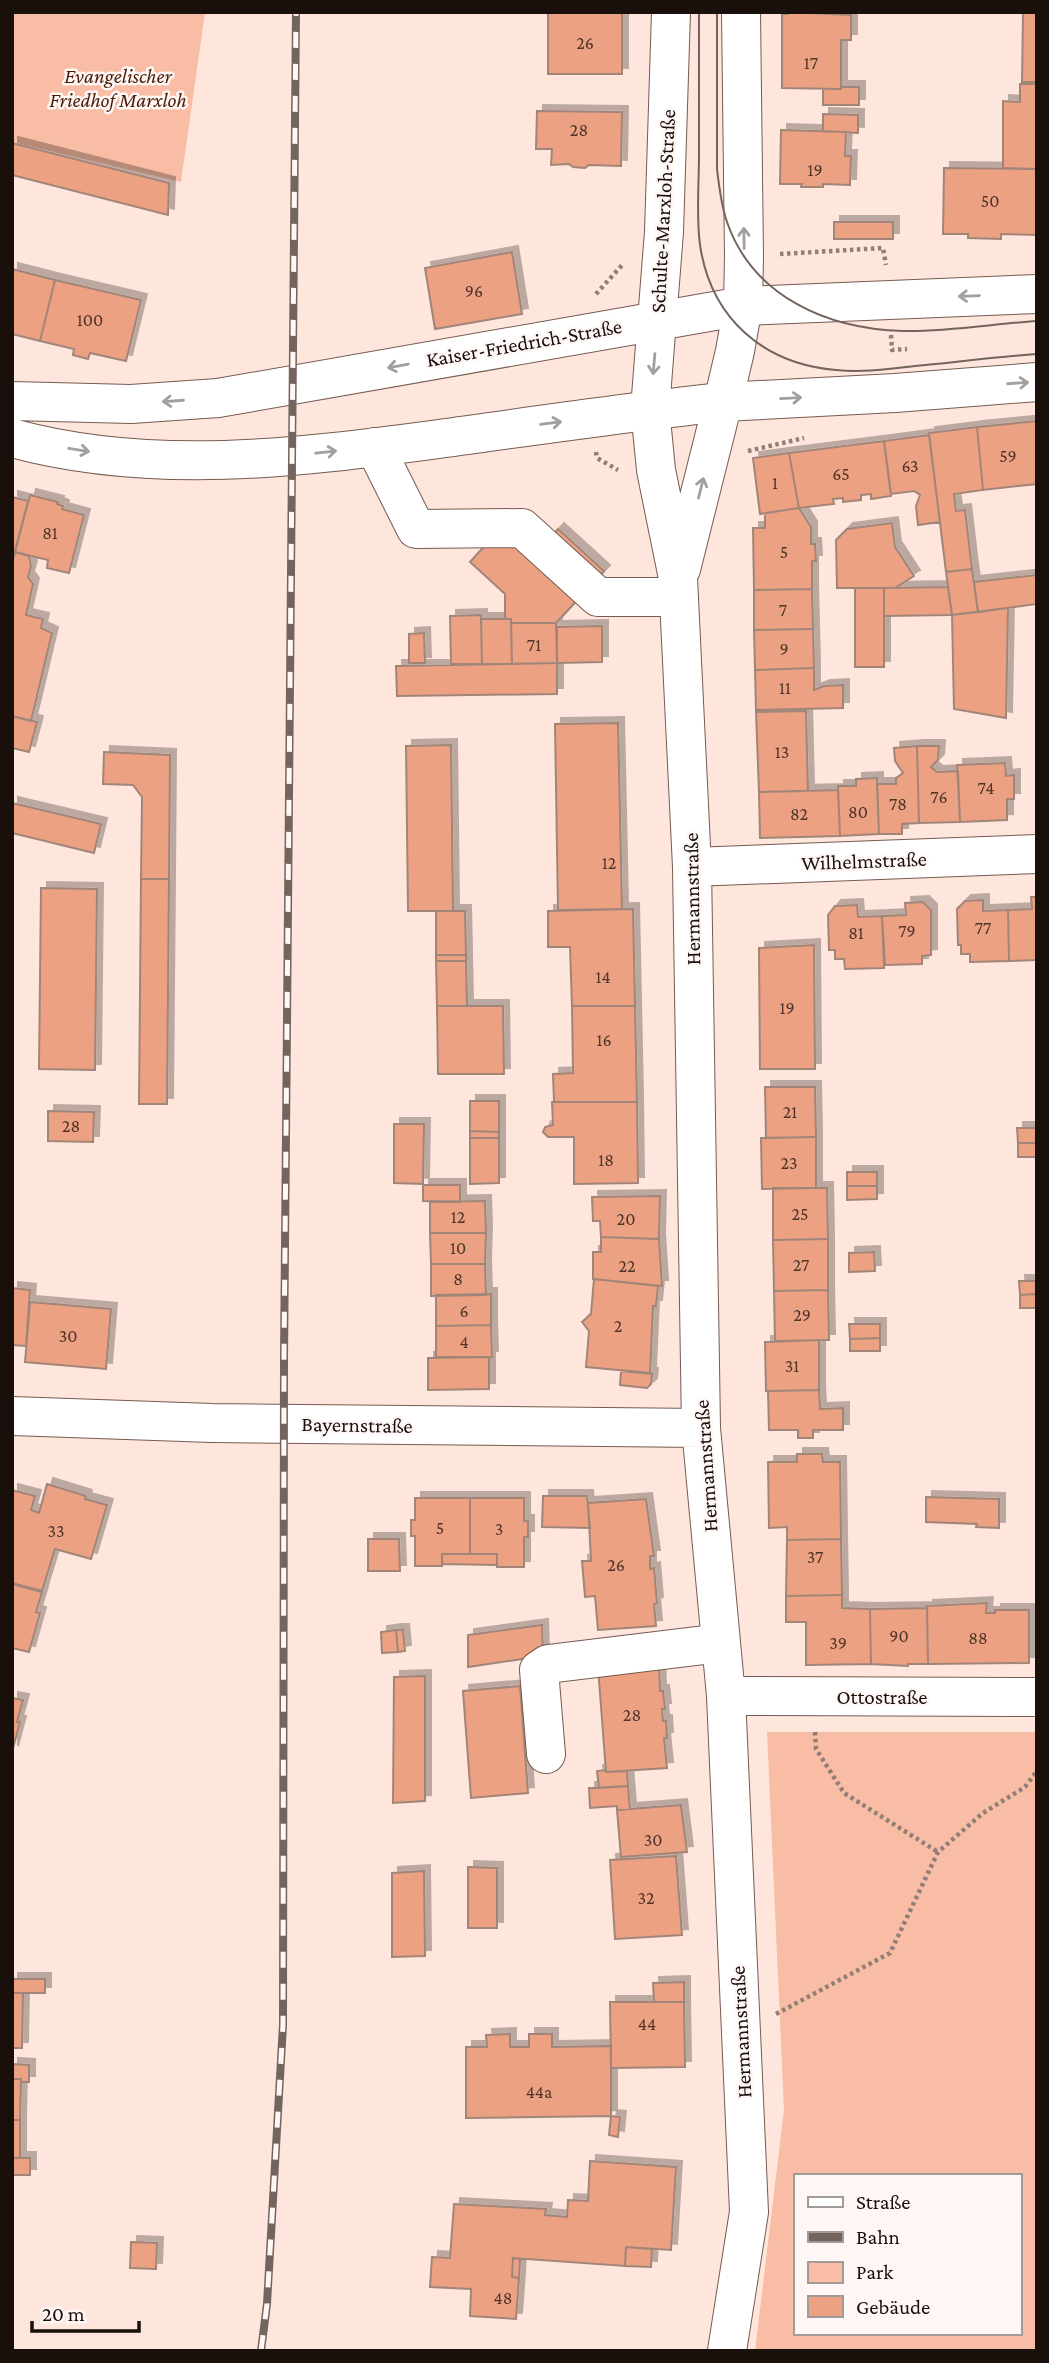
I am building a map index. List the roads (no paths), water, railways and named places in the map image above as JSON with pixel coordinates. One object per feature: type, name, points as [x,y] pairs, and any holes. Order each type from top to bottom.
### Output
[{"type":"street","name":"Schulte-Marxloh-Straße","points":[[650,409],[664,232],[671,12]]},
{"type":"street","points":[[741,12],[743,306]]},
{"type":"street","name":"Kaiser-Friedrich-Straße","points":[[12,401],[131,404],[218,398],[743,306],[1037,294]]},
{"type":"street","name":"Hermannstraße","points":[[679,588],[735,351],[743,306]]},
{"type":"street","points":[[12,438],[135,459],[258,460],[375,447],[650,409],[1037,382]]},
{"type":"street","name":"Hermannstraße","points":[[650,409],[657,475],[679,588],[692,867],[701,1428],[726,1696],[749,2212],[727,2351]]},
{"type":"street","points":[[375,447],[416,529],[522,528],[598,597],[679,588]]},
{"type":"street","name":"Wilhelmstraße","points":[[692,867],[1037,855]]},
{"type":"street","name":"Bayernstraße","points":[[12,1416],[212,1423],[701,1428]]},
{"type":"street","points":[[545,1754],[539,1670],[548,1664],[722,1643]]},
{"type":"street","name":"Ottostraße","points":[[726,1696],[1037,1697]]},
{"type":"tram line","points":[[699,12],[700,245],[706,271],[716,295],[745,333],[786,358],[810,366],[846,371],[1037,354]]},
{"type":"tram line","points":[[717,12],[717,169],[723,209],[739,248],[755,270],[774,289],[821,315],[875,329],[936,330],[1037,321]]},
{"type":"railway","points":[[261,2351],[267,2304],[283,2025],[284,1358],[296,12]]},
{"type":"park label","name":"Evangelischer Friedhof Marxloh","points":[[118,88]]}]
